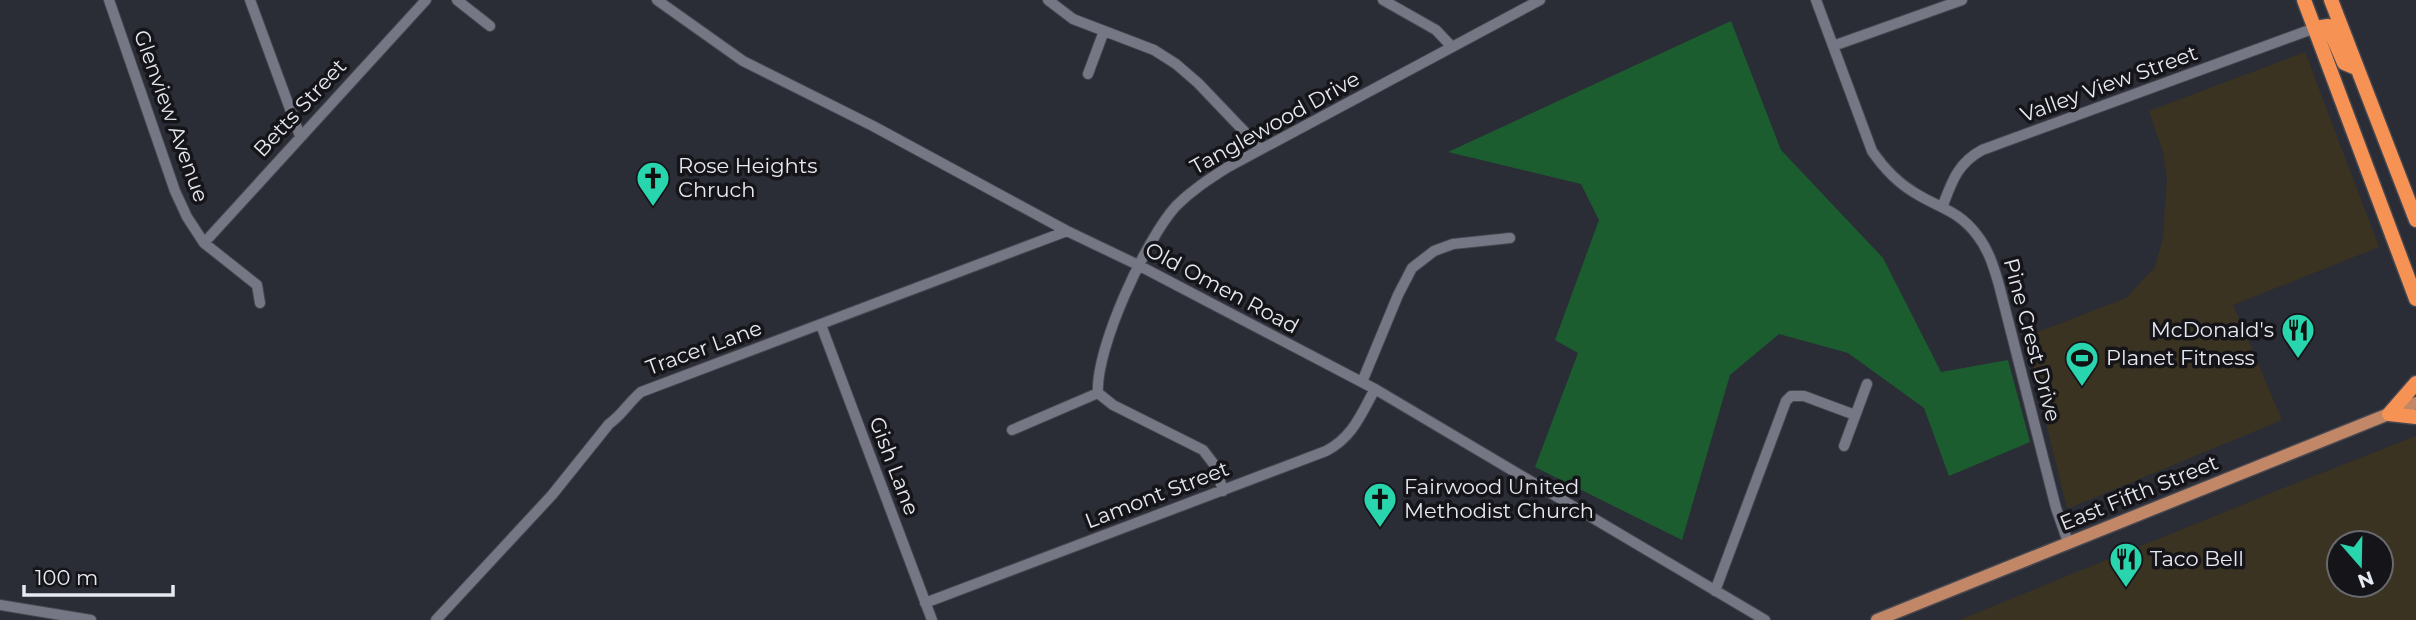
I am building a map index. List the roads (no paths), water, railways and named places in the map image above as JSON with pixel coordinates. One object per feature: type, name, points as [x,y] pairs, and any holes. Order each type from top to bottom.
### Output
[{"type":"highway","points":[[2304,0],[2416,299]]},
{"type":"highway","points":[[2331,0],[2416,220]]},
{"type":"highway","points":[[2315,28],[2328,26],[2344,64],[2356,68]]},
{"type":"highway","points":[[2389,414],[2416,383]]},
{"type":"highway","points":[[2389,414],[2416,417]]},
{"type":"main road","name":"East Fifth Street","points":[[1877,620],[2416,403]]},
{"type":"street","name":"Glenview Avenue","points":[[108,0],[175,191],[187,217],[204,243],[257,285],[260,303]]},
{"type":"street","points":[[250,0],[300,136]]},
{"type":"street","name":"Betts Street","points":[[204,243],[426,0]]},
{"type":"street","points":[[457,0],[490,26]]},
{"type":"street","name":"Old Omen Road","points":[[657,0],[743,61],[873,126],[1068,231],[1375,389],[1765,620]]},
{"type":"street","points":[[1048,0],[1073,19],[1154,50],[1176,64],[1198,83],[1261,149]]},
{"type":"street","points":[[1383,0],[1436,30],[1452,47]]},
{"type":"street","name":"Tanglewood Drive","points":[[1098,393],[1098,370],[1138,265],[1174,209],[1198,186],[1261,149],[1540,0]]},
{"type":"street","name":"Pine Crest Drive","points":[[1816,0],[1872,151],[1888,171],[1911,191],[1942,205],[1972,229],[1993,265],[2056,508],[2068,542]]},
{"type":"street","points":[[1833,46],[1962,0]]},
{"type":"street","name":"Valley View Street","points":[[1942,205],[1961,165],[1982,150],[2315,28]]},
{"type":"street","points":[[1088,74],[1104,31]]},
{"type":"street","name":"Tracer Lane","points":[[436,620],[552,495],[609,424],[620,416],[628,402],[641,391],[1068,231]]},
{"type":"street","points":[[1362,382],[1412,268],[1434,251],[1453,244],[1510,238]]},
{"type":"street","name":"Gish Lane","points":[[821,325],[932,620]]},
{"type":"street","points":[[1844,446],[1867,384]]},
{"type":"street","name":"Lamont Street","points":[[925,603],[1223,491],[1341,443],[1375,389]]},
{"type":"street","points":[[1012,430],[1098,393],[1113,405],[1203,450],[1216,467],[1223,491]]},
{"type":"street","points":[[1715,591],[1786,401],[1791,396],[1804,396],[1855,415]]},
{"type":"street","points":[[0,605],[91,620]]},
{"type":"place","name":"Rose Heights Chruch","points":[[653,208]]},
{"type":"place","name":"McDonald's","points":[[2298,360]]},
{"type":"place","name":"Planet Fitness","points":[[2082,388]]},
{"type":"place","name":"Fairwood United Methodist Church","points":[[1380,529]]},
{"type":"place","name":"Taco Bell","points":[[2126,589]]}]
